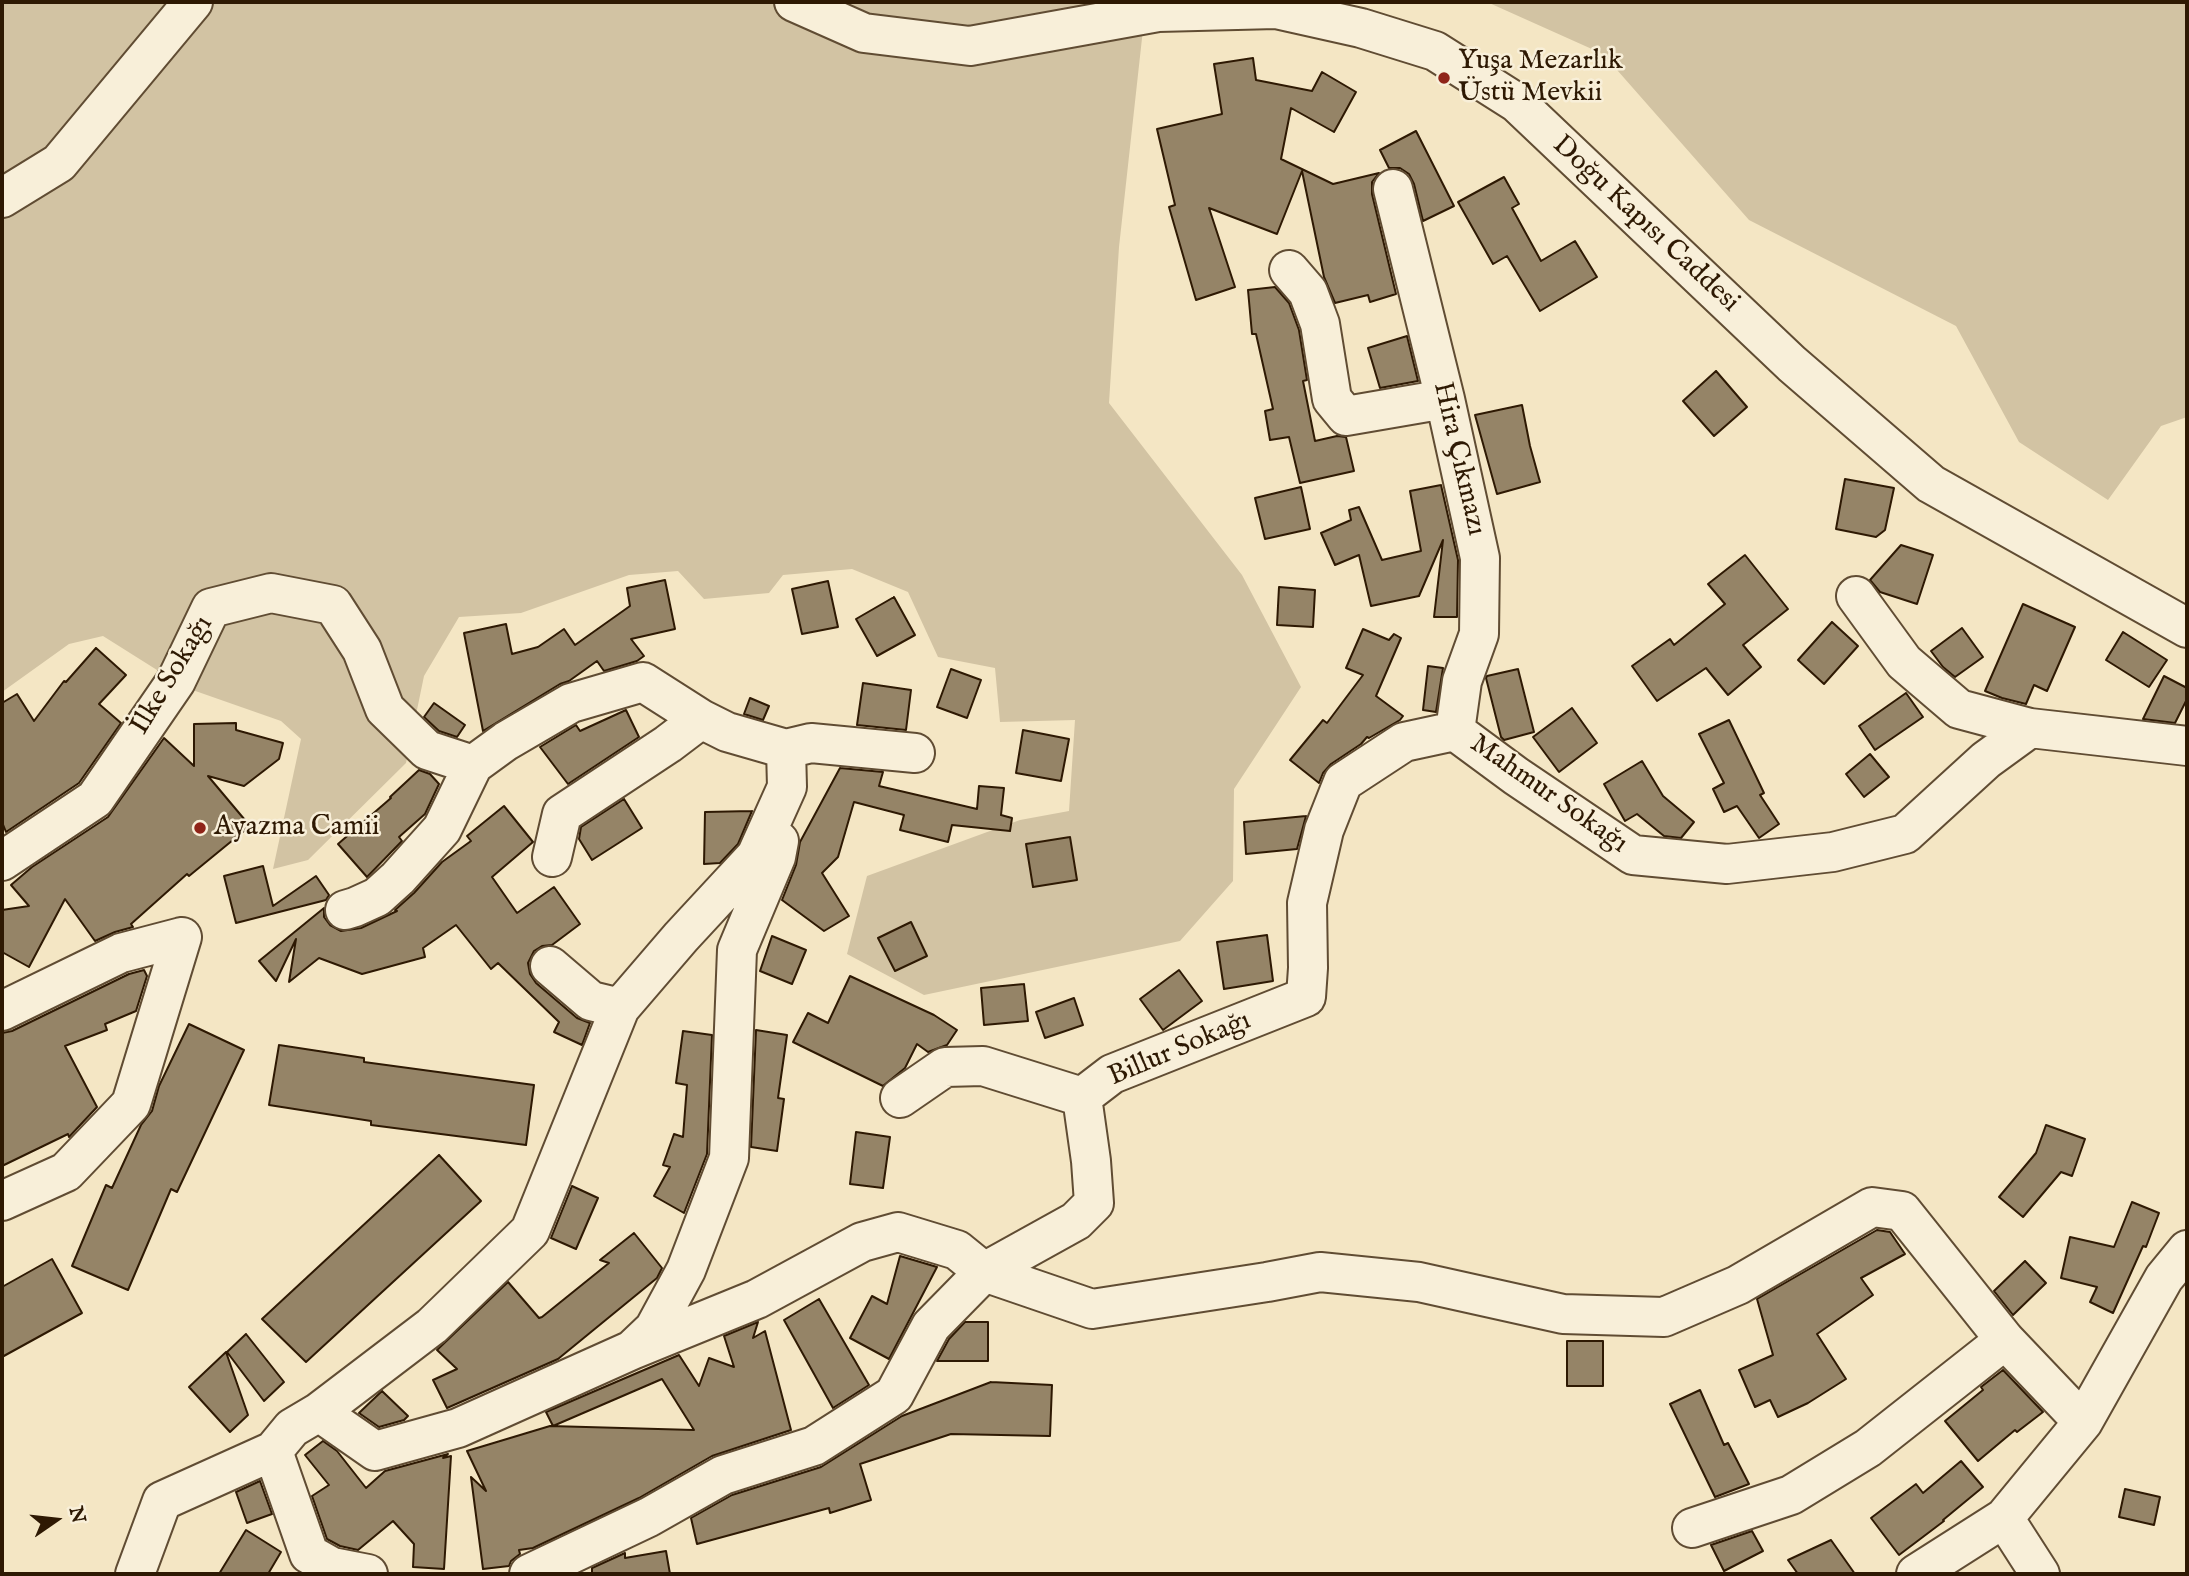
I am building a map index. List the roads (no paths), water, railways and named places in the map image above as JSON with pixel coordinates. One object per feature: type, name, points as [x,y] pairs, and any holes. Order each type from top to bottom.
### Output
[{"type":"street","points":[[2,198],[59,163],[194,2]]},
{"type":"street","name":"Doğu Kapısı Caddesi","points":[[793,2],[864,33],[970,46],[1158,12],[1276,9],[1361,28],[1435,51],[1517,103],[1792,364],[1931,484],[2187,628]]},
{"type":"street","name":"Hira Çıkmazı","points":[[1393,190],[1445,399],[1480,558],[1479,634],[1462,681],[1455,731]]},
{"type":"street","points":[[1289,270],[1308,292],[1320,324],[1332,399],[1346,416],[1445,399]]},
{"type":"street","name":"İlke Sokağı","points":[[2,861],[95,799],[176,681],[211,608],[271,593],[333,605],[362,650],[385,709],[427,750],[473,765]]},
{"type":"street","points":[[1856,596],[1904,662],[1959,709],[2030,728],[2187,746]]},
{"type":"street","points":[[345,909],[377,897],[442,829],[473,765],[506,741],[571,702],[643,682],[727,732],[786,748],[811,743],[915,753]]},
{"type":"street","points":[[552,856],[562,814],[702,719]]},
{"type":"street","name":"Mahmur Sokağı","points":[[1455,731],[1633,855],[1727,864],[1833,852],[1905,834],[1986,760],[2030,728]]},
{"type":"street","name":"Billur Sokağı","points":[[984,1272],[1076,1221],[1094,1203],[1082,1097],[1112,1074],[1307,997],[1307,903],[1324,830],[1343,782],[1404,742],[1455,731]]},
{"type":"street","points":[[632,1350],[654,1329],[685,1270],[729,1158],[737,950],[776,858],[787,787],[786,748]]},
{"type":"street","points":[[135,1574],[162,1501],[273,1451],[292,1428],[320,1412],[432,1326],[530,1231],[620,1009],[681,937],[757,856],[787,787]]},
{"type":"street","points":[[2,1012],[121,953],[182,937],[131,1104],[66,1172],[2,1201]]},
{"type":"street","points":[[550,966],[591,1001],[620,1009]]},
{"type":"street","points":[[900,1098],[945,1067],[983,1066],[1082,1097]]},
{"type":"street","points":[[320,1412],[375,1451],[458,1428],[632,1350],[757,1299],[862,1242],[898,1232],[957,1250],[984,1272],[1092,1309],[1320,1272],[1419,1282],[1563,1314],[1664,1317],[1738,1285],[1872,1207],[1902,1211],[2005,1340],[2083,1422]]},
{"type":"street","points":[[1916,1574],[1942,1564],[2004,1518],[2083,1422],[2164,1278],[2187,1250]]},
{"type":"street","points":[[529,1574],[649,1517],[723,1475],[814,1446],[894,1395],[931,1326],[984,1272]]},
{"type":"street","points":[[1692,1528],[1791,1495],[1868,1448],[2005,1340]]},
{"type":"street","points":[[273,1451],[304,1564],[368,1574]]},
{"type":"street","points":[[2004,1518],[2040,1574]]},
{"type":"place","name":"Yuşa Mezarlık Üstü Mevkii","points":[[1444,78]]},
{"type":"place","name":"Ayazma Camii","points":[[200,828]]}]
